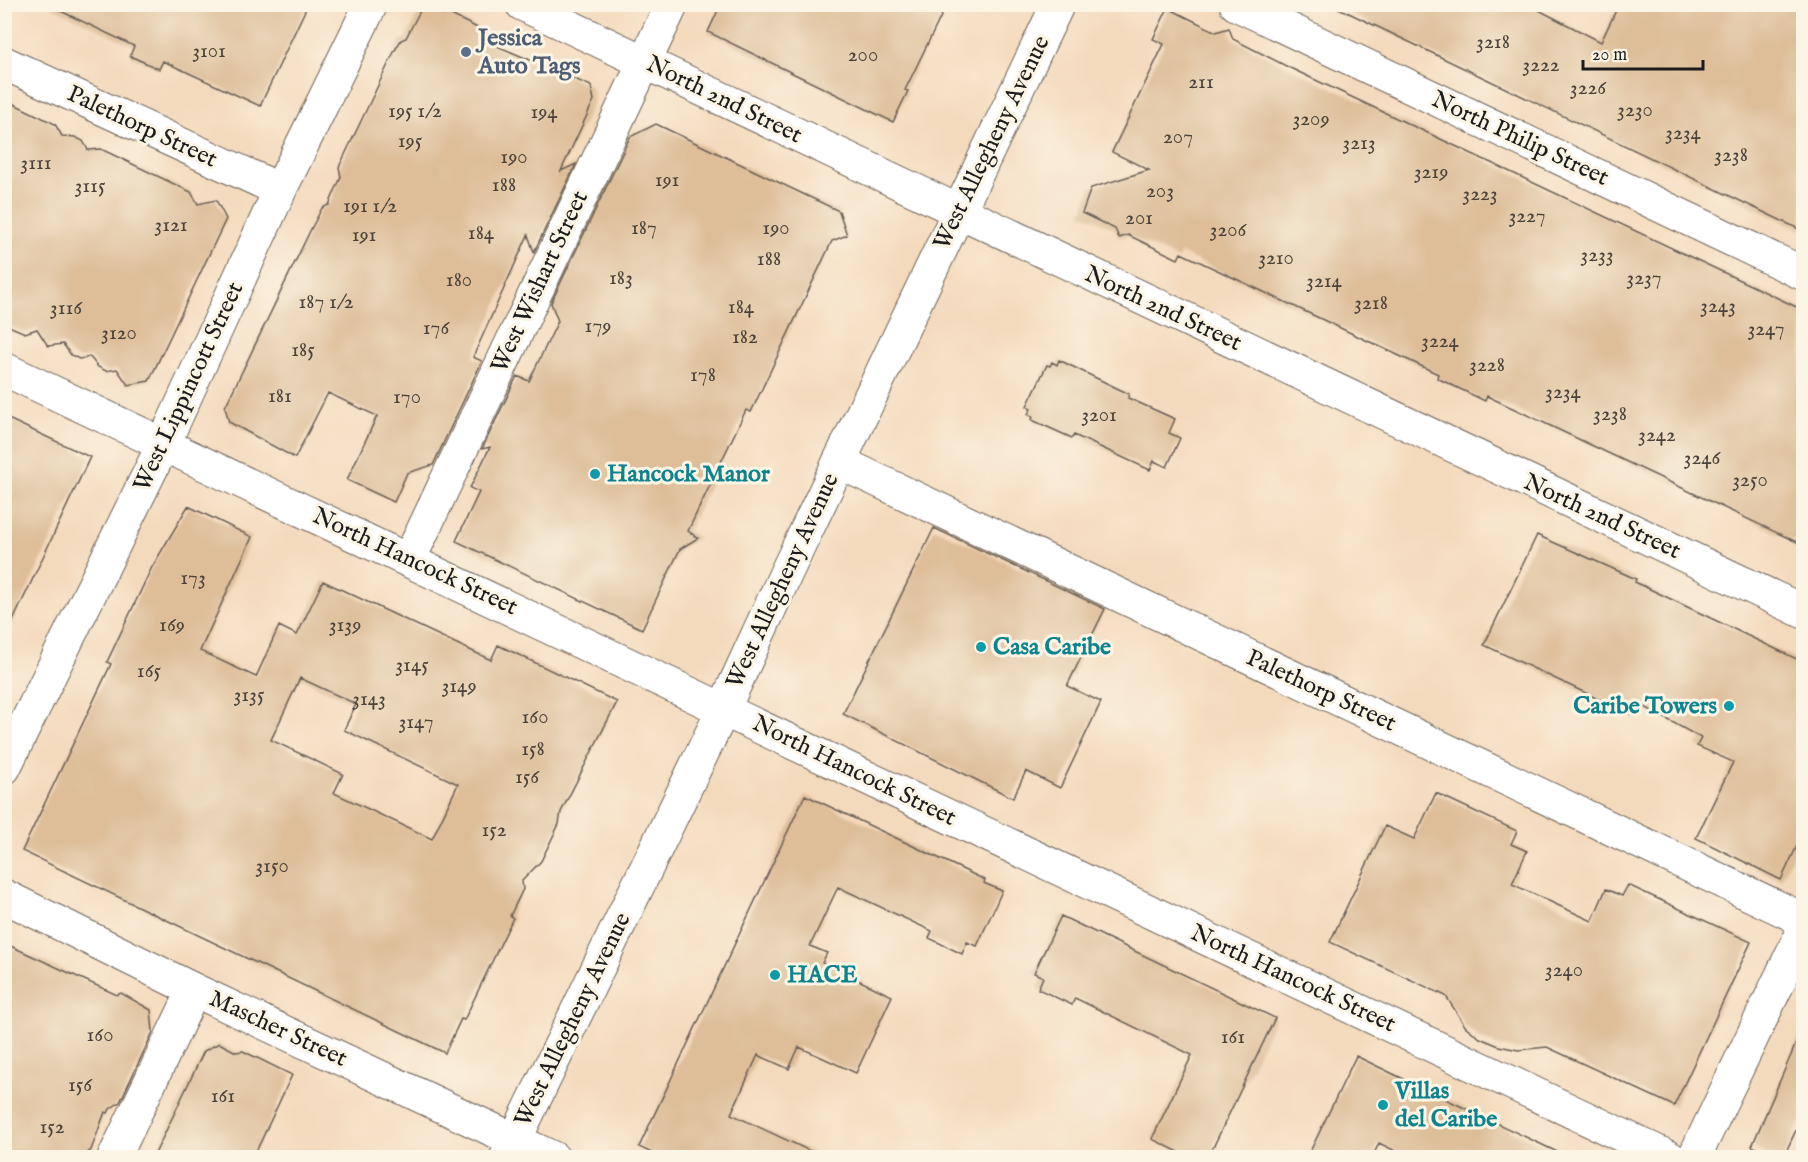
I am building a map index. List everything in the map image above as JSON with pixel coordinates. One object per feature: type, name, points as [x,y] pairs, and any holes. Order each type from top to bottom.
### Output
[{"type":"street","name":"West Lippincott Street","points":[[4,768],[164,444],[280,190],[371,4]]},
{"type":"street","name":"North 2nd Street","points":[[522,4],[1803,612]]},
{"type":"street","name":"West Wishart Street","points":[[409,560],[672,4]]},
{"type":"street","name":"West Allegheny Avenue","points":[[510,1148],[724,708],[838,462],[1058,4]]},
{"type":"street","name":"North Philip Street","points":[[1236,4],[1803,274]]},
{"type":"street","name":"Palethorp Street","points":[[4,63],[280,190]]},
{"type":"street","name":"North Hancock Street","points":[[4,369],[1670,1158]]},
{"type":"street","name":"Palethorp Street","points":[[838,462],[1803,920]]},
{"type":"street","name":"Mascher Street","points":[[4,897],[510,1148],[553,1158]]},
{"type":"street","points":[[1694,1158],[1803,929]]},
{"type":"street","points":[[114,1158],[194,990]]},
{"type":"building","points":[[46,4],[308,4],[260,106],[163,61],[159,69],[130,56],[134,46]]},
{"type":"building","points":[[721,4],[947,4],[905,90],[908,91],[893,122],[708,32]]},
{"type":"building","points":[[1330,4],[1527,4],[1601,42],[1619,4],[1803,4],[1803,231]]},
{"type":"building","points":[[423,5],[443,15],[445,12],[494,36],[490,43],[591,86],[594,100],[561,171],[576,164],[534,252],[528,235],[473,357],[482,361],[433,465],[407,473],[394,502],[347,480],[377,416],[328,393],[295,458],[229,422],[225,407],[310,231],[322,208],[329,205],[341,177],[339,167],[395,50],[401,40],[406,38]]},
{"type":"building","points":[[1168,8],[1216,32],[1229,28],[1233,39],[1288,67],[1803,310],[1803,545],[1487,396],[1485,401],[1437,378],[1438,374],[1181,253],[1178,259],[1128,235],[1119,238],[1115,229],[1082,213],[1091,188],[1149,170],[1112,152],[1164,44],[1153,39]]},
{"type":"building","points":[[4,99],[55,124],[62,136],[75,137],[83,141],[88,150],[101,149],[191,192],[198,204],[216,200],[226,219],[149,381],[128,385],[117,369],[106,371],[98,367],[90,357],[79,359],[71,355],[63,344],[48,346],[37,329],[25,333],[4,324]]},
{"type":"building","points":[[656,124],[839,211],[847,235],[832,241],[751,412],[746,410],[688,531],[698,538],[680,549],[642,629],[456,541],[479,492],[470,488],[490,447],[482,449],[517,376],[529,381],[558,321],[551,303],[630,137]]},
{"type":"building","points":[[1059,360],[1129,394],[1128,398],[1175,419],[1169,433],[1180,438],[1167,467],[1154,461],[1150,470],[1074,435],[1072,438],[1032,420],[1033,417],[1028,414],[1031,409],[1027,406],[1047,365],[1050,366],[1052,362],[1057,365]]},
{"type":"building","points":[[4,417],[90,457],[4,640]]},
{"type":"building","points":[[188,506],[252,537],[200,651],[256,677],[279,626],[297,635],[323,581],[491,660],[498,645],[617,702],[561,812],[559,824],[541,861],[522,881],[523,889],[510,916],[513,918],[464,1020],[461,1019],[445,1053],[22,851],[111,664],[107,662],[152,567]],"holes":[[[300,678],[356,704],[344,730],[458,784],[432,839],[334,793],[343,774],[271,740]]]},
{"type":"building","name":"Casa Caribe","points":[[934,528],[1105,609],[1067,686],[1101,702],[1060,788],[1026,771],[1013,798],[843,714]]},
{"type":"building","name":"Caribe Towers","points":[[1537,535],[1636,579],[1635,582],[1803,662],[1803,833],[1781,880],[1696,838],[1733,762],[1697,746],[1701,738],[1636,702],[1630,714],[1484,645]]},
{"type":"building","points":[[1436,793],[1517,831],[1511,844],[1527,851],[1512,884],[1592,921],[1606,889],[1622,896],[1628,885],[1751,942],[1674,1106],[1547,1047],[1518,1050],[1499,1046],[1480,1038],[1465,1026],[1446,996],[1330,942],[1385,826],[1414,839]]},
{"type":"building","name":"HACE","points":[[805,795],[985,880],[984,883],[1002,891],[977,946],[967,942],[962,954],[929,938],[932,931],[838,887],[810,946],[827,953],[822,963],[892,996],[856,1073],[799,1047],[789,1069],[758,1055],[731,1114],[825,1158],[662,1158],[639,1147]]},
{"type":"building","points":[[1061,916],[1275,1018],[1208,1158],[1191,1158],[1152,1139],[1192,1055],[1075,998],[1072,1005],[1038,989],[1043,977],[1034,973]]},
{"type":"building","points":[[4,943],[117,995],[121,993],[151,1010],[153,1032],[120,1102],[108,1113],[105,1112],[91,1150],[82,1158],[4,1158]]},
{"type":"building","points":[[1803,1027],[1803,1115],[1783,1158],[1776,1158],[1752,1146]]},
{"type":"building","points":[[219,1043],[236,1052],[243,1051],[292,1075],[253,1158],[153,1158],[204,1051]]},
{"type":"building","name":"Villas del Caribe","points":[[1356,1056],[1570,1158],[1410,1158],[1379,1143],[1372,1158],[1307,1158]]},
{"type":"place","name":"Jessica Auto Tags","points":[[466,52]]},
{"type":"place","name":"Hancock Manor","points":[[595,474]]},
{"type":"place","name":"Casa Caribe","points":[[981,647]]},
{"type":"place","name":"Caribe Towers","points":[[1729,706]]},
{"type":"place","name":"HACE","points":[[775,975]]},
{"type":"place","name":"Villas del Caribe","points":[[1383,1105]]}]
